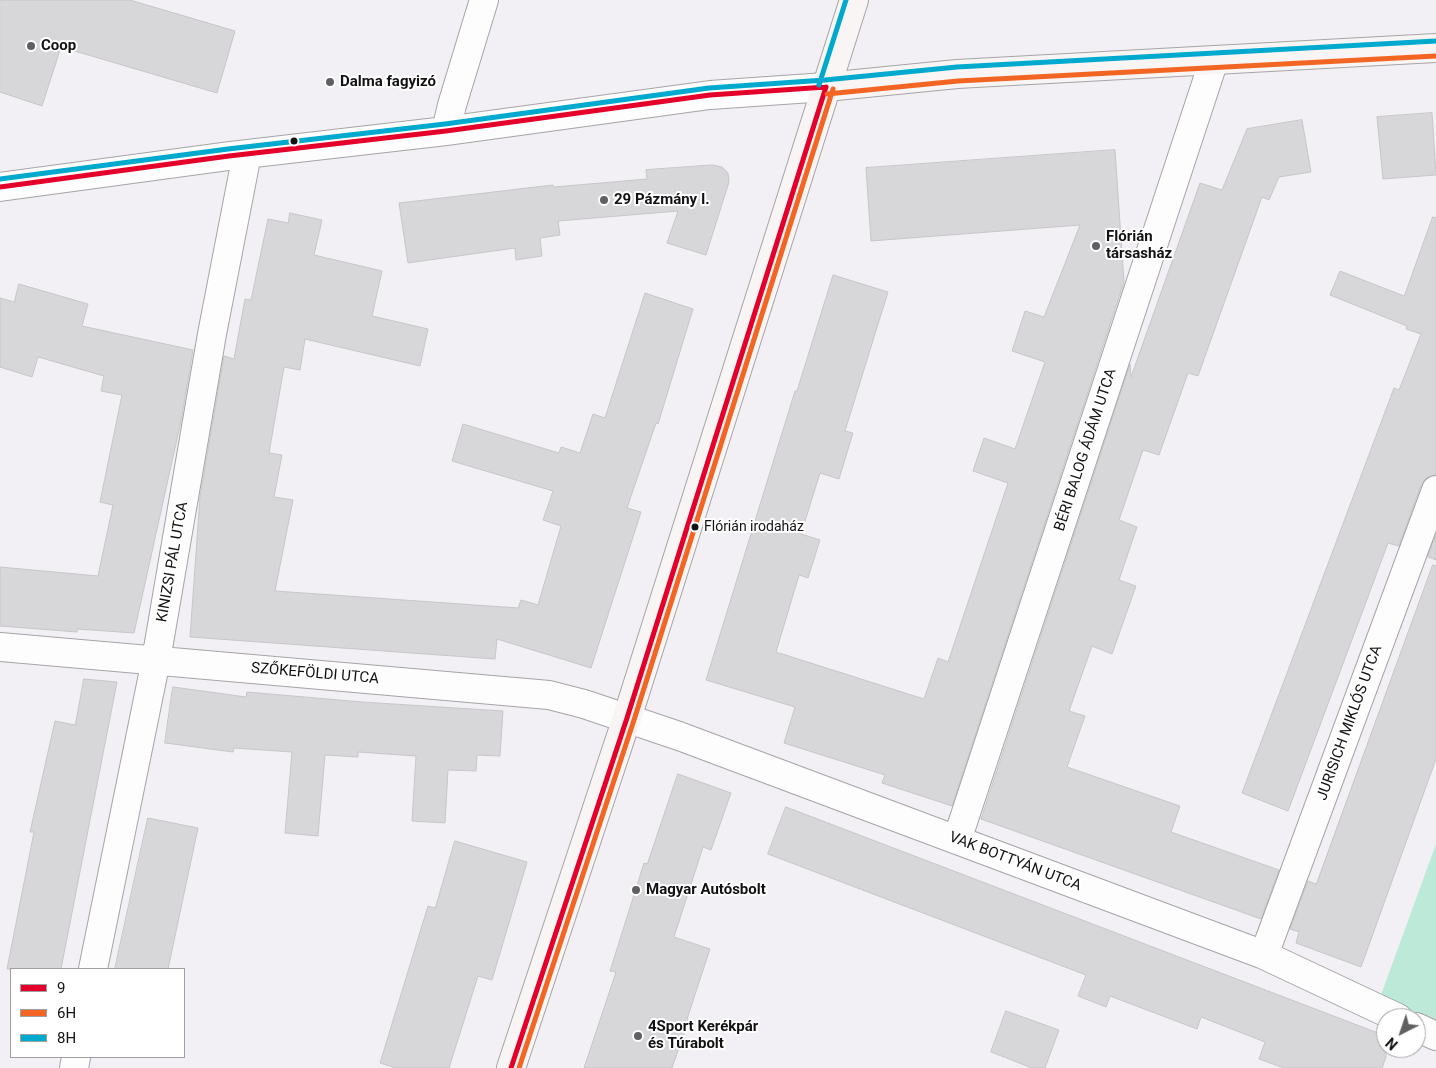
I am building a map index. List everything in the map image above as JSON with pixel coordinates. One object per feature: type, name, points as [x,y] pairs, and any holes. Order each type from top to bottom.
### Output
[{"type":"street","points":[[446,131],[484,0]]},
{"type":"street","points":[[511,1068],[627,718],[854,0]]},
{"type":"street","points":[[0,187],[710,96],[957,74],[1436,48]]},
{"type":"street","name":"BÉRI BALOG ÁDÁM UTCA","points":[[957,840],[1214,60]]},
{"type":"street","name":"KINIZSI PÁL UTCA","points":[[94,968],[156,660],[212,334],[247,154]]},
{"type":"street","name":"JURISICH MIKLÓS UTCA","points":[[1264,955],[1436,490]]},
{"type":"street","name":"SZŐKEFÖLDI UTCA","points":[[0,647],[549,695],[627,718]]},
{"type":"street","name":"VAK BOTTYÁN UTCA","points":[[627,718],[1264,955],[1377,1008]]},
{"type":"green space","points":[[1436,844],[1436,1026],[1426,1022],[1426,1008],[1391,1008],[1378,1003]]},
{"type":"building","points":[[0,0],[130,0],[235,31],[217,93],[61,47],[42,106],[0,92]]},
{"type":"building","points":[[1432,113],[1436,175],[1383,179],[1377,117]]},
{"type":"building","points":[[1302,120],[1311,172],[1279,177],[1269,200],[1262,197],[1198,376],[1188,373],[1159,455],[1143,450],[1119,520],[1137,527],[1119,580],[1136,586],[1112,654],[1092,646],[1069,711],[1085,716],[1067,767],[1180,806],[1171,832],[1279,870],[1261,919],[981,819],[1130,364],[1131,377],[1200,183],[1222,190],[1247,129]]},
{"type":"building","points":[[1115,150],[1124,282],[952,806],[882,783],[885,775],[784,743],[795,707],[706,680],[795,391],[797,391],[833,275],[888,292],[845,431],[853,433],[839,479],[820,473],[801,534],[820,540],[808,578],[799,575],[776,652],[924,699],[938,658],[948,662],[1008,483],[973,471],[984,438],[1015,449],[1045,362],[1012,351],[1025,311],[1044,317],[1080,225],[871,241],[866,168]]},
{"type":"building","points":[[713,165],[722,167],[728,173],[729,182],[706,255],[667,243],[678,211],[558,221],[560,235],[540,238],[542,256],[516,260],[515,248],[408,263],[399,203],[553,185],[554,187],[647,179],[646,170]]},
{"type":"building","points":[[290,213],[322,220],[314,255],[382,271],[372,316],[428,329],[420,366],[305,339],[300,370],[284,367],[269,453],[282,455],[274,497],[293,500],[275,591],[518,608],[521,600],[538,605],[561,526],[543,520],[553,491],[452,461],[463,424],[559,453],[561,447],[580,453],[593,414],[605,418],[645,293],[693,309],[658,424],[656,423],[627,508],[641,512],[591,668],[497,639],[495,659],[190,637],[200,497],[224,356],[234,359],[245,299],[251,300],[268,219],[288,223]]},
{"type":"building","points":[[1433,217],[1436,218],[1436,475],[1426,478],[1421,485],[1399,546],[1388,543],[1288,811],[1242,793],[1394,388],[1399,390],[1421,334],[1406,329],[1407,326],[1330,295],[1340,271],[1404,296]]},
{"type":"building","points":[[19,284],[88,304],[82,326],[193,350],[181,421],[134,633],[77,629],[77,632],[0,626],[0,567],[98,576],[113,505],[100,502],[122,395],[101,391],[104,376],[38,357],[32,377],[0,367],[0,298],[14,302]]},
{"type":"building","points":[[1436,535],[1436,560],[1428,557]]},
{"type":"building","points":[[1433,565],[1436,566],[1436,759],[1361,967],[1296,943],[1299,932],[1290,929],[1308,881],[1316,884]]},
{"type":"building","points":[[84,679],[117,682],[61,968],[7,969],[34,832],[30,832],[55,721],[75,725]]},
{"type":"building","points":[[173,687],[246,697],[247,692],[503,711],[500,756],[477,755],[476,771],[448,770],[445,823],[412,821],[416,756],[358,752],[358,757],[325,755],[318,836],[285,833],[292,752],[234,748],[233,752],[165,743]]},
{"type":"building","points":[[678,774],[731,793],[711,850],[703,847],[674,937],[710,949],[687,1019],[689,1019],[672,1068],[584,1068],[616,972],[610,971],[644,863],[647,864]]},
{"type":"building","points":[[786,807],[1376,1032],[1376,1058],[1386,1058],[1382,1068],[1284,1068],[1259,1059],[1265,1042],[1201,1017],[1197,1029],[1110,996],[1106,1007],[1078,996],[1086,975],[768,854]]},
{"type":"building","points":[[148,818],[198,828],[168,968],[115,968]]},
{"type":"building","points":[[455,841],[527,862],[492,980],[478,976],[449,1068],[396,1068],[380,1063],[428,906],[435,908]]},
{"type":"building","points":[[1006,1011],[1059,1030],[1045,1068],[1032,1068],[991,1052]]},
{"type":"transit line","name":"8H","points":[[819,85],[846,0]]},
{"type":"transit line","name":"8H","points":[[0,179],[228,149],[445,124],[709,88],[825,80],[957,67],[1436,41]]},
{"type":"transit line","name":"6H","points":[[827,94],[958,81],[1436,56]]},
{"type":"transit line","name":"9","points":[[0,187],[229,156],[446,131],[710,95],[826,87]]},
{"type":"transit line","name":"9","points":[[511,1068],[627,718],[826,87]]},
{"type":"transit line","name":"6H","points":[[519,1068],[634,720],[833,89]]},
{"type":"place","name":"Coop","points":[[31,46]]},
{"type":"place","name":"Dalma fagyizó","points":[[330,82]]},
{"type":"place","name":"29 Pázmány I.","points":[[604,200]]},
{"type":"place","name":"Flórián társasház","points":[[1096,246]]},
{"type":"place","name":"Flórián irodaház","points":[[695,527]]},
{"type":"place","name":"Magyar Autósbolt","points":[[636,890]]},
{"type":"place","name":"4Sport Kerékpár és Túrabolt","points":[[638,1036]]}]
